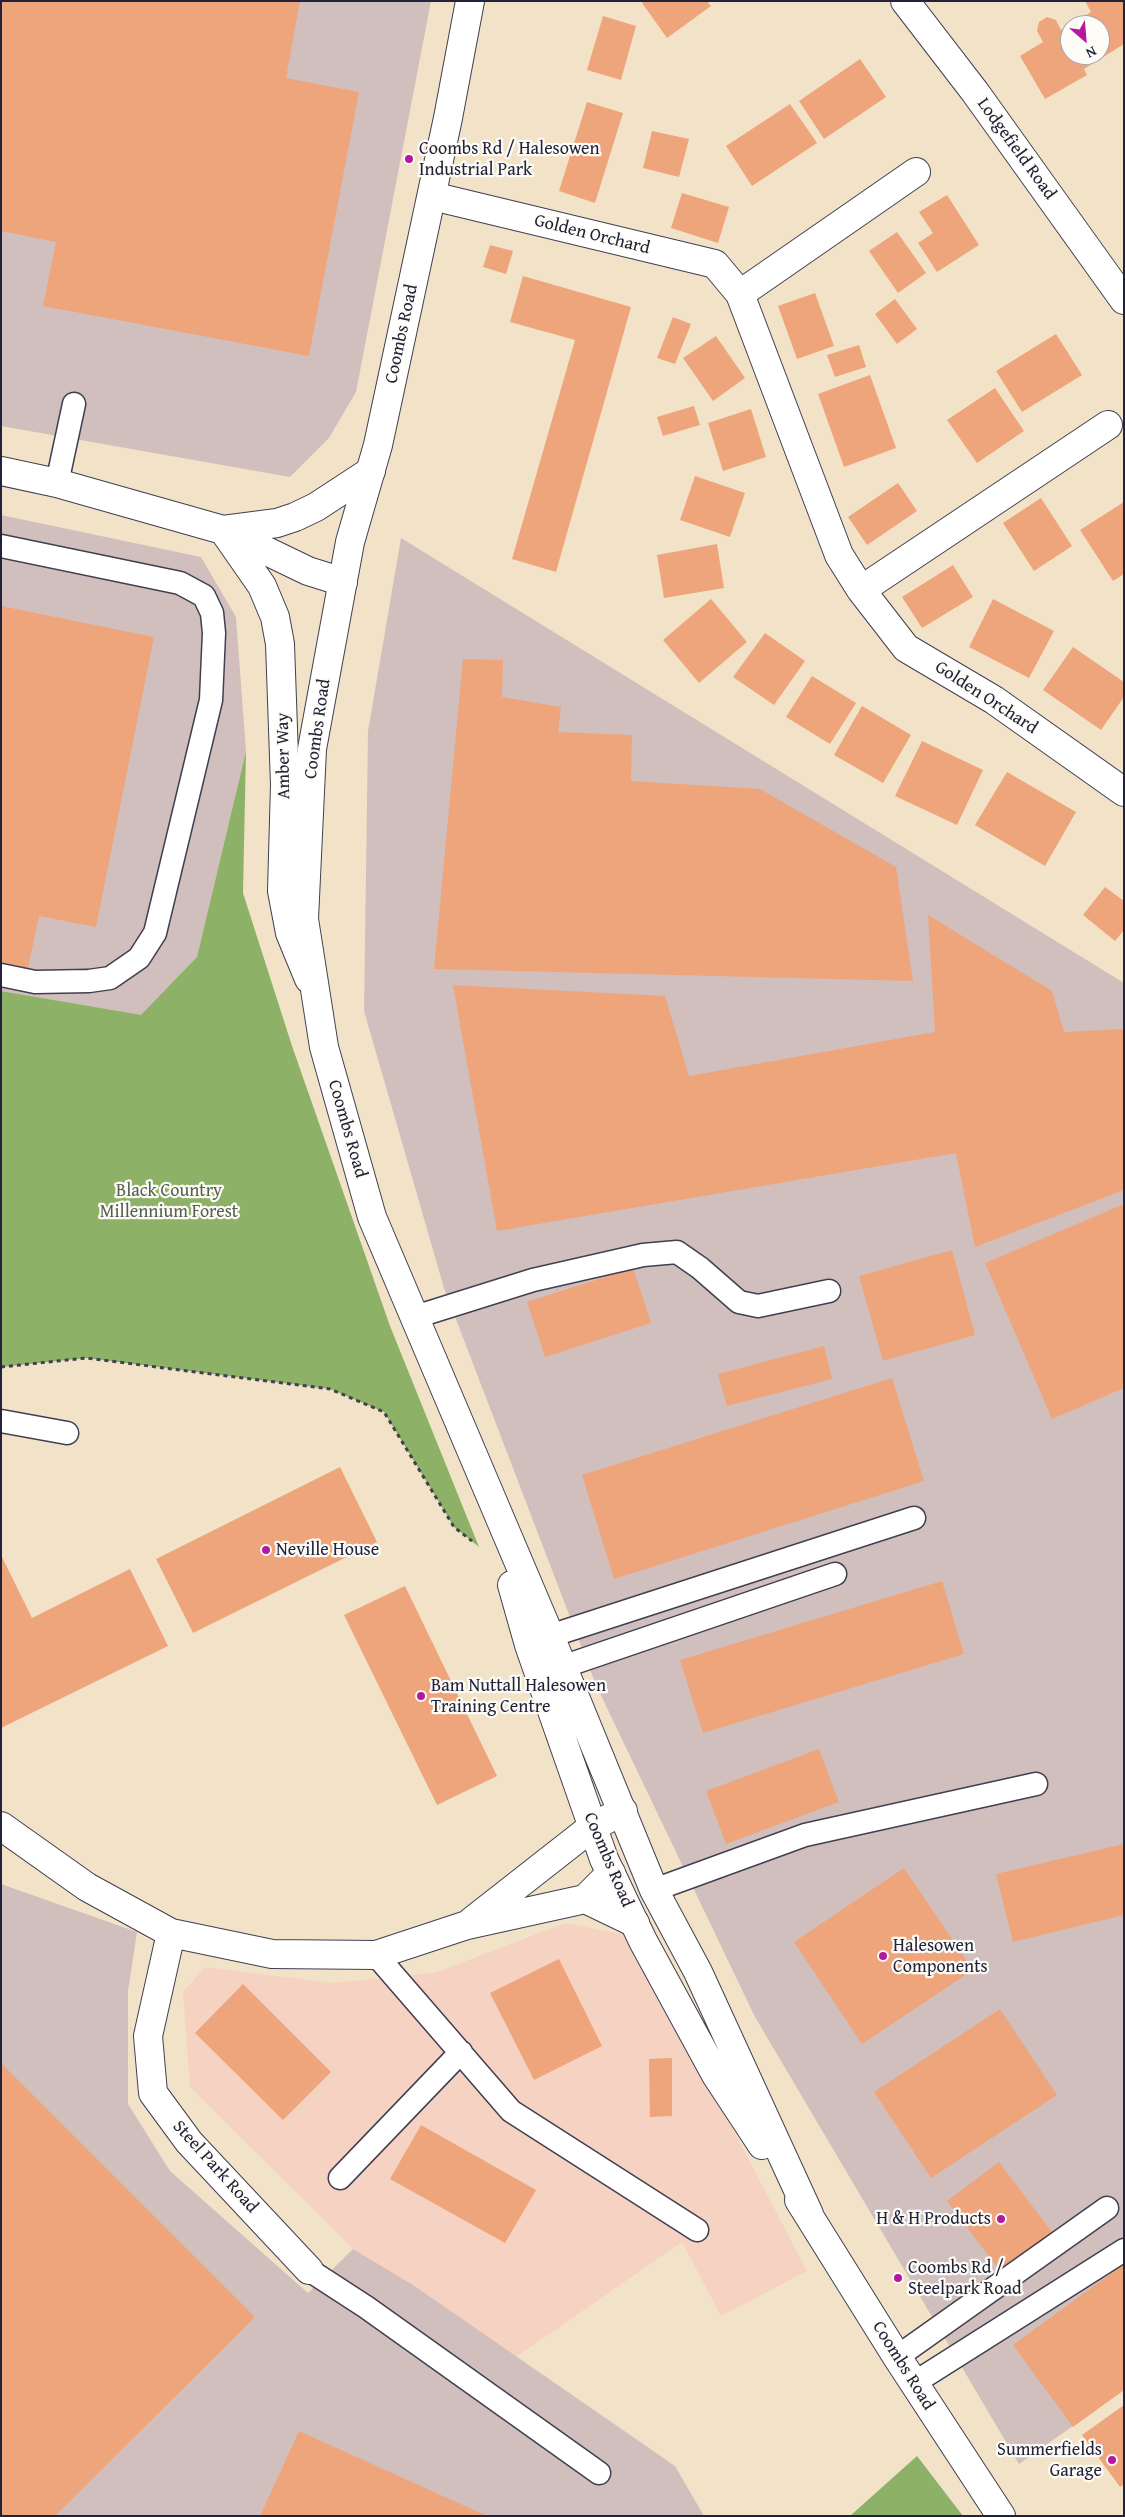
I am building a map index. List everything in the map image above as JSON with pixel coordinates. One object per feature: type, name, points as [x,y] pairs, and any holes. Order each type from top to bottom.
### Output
[{"type":"street","name":"Coombs Road","points":[[470,1],[432,196],[371,471],[350,542],[312,750],[304,919],[324,1047],[372,1217],[594,1744],[586,1766],[607,1819]]},
{"type":"street","name":"Lodgefield Road","points":[[905,1],[975,92],[1124,300]]},
{"type":"street","points":[[740,294],[916,172]]},
{"type":"street","name":"Golden Orchard","points":[[432,196],[715,264],[740,294],[839,555],[861,590],[906,648],[994,700],[1124,792]]},
{"type":"street","points":[[861,590],[1108,425]]},
{"type":"street","points":[[1,471],[57,483],[223,530],[308,571],[343,582]]},
{"type":"street","points":[[223,530],[277,522],[295,517],[316,507],[371,471]]},
{"type":"street","name":"Amber Way","points":[[223,530],[262,586],[275,617],[280,644],[285,785],[282,891],[290,933],[315,992]]},
{"type":"street","name":"Coombs Road","points":[[479,1473],[530,1645],[566,1751],[607,1819],[654,1890],[698,1972],[808,2214]]},
{"type":"street","points":[[1,1826],[87,1887],[171,1933],[272,1954],[376,1955],[467,1925],[585,1899],[622,1863],[607,1819],[467,1925]]},
{"type":"street","name":"Coombs Road","points":[[611,1873],[635,1923],[716,2075],[808,2214],[897,2357],[1001,2516]]},
{"type":"street","points":[[585,1899],[635,1923]]},
{"type":"street","name":"Steel Park Road","points":[[171,1933],[148,2036],[153,2093],[188,2142],[309,2270]]},
{"type":"lane","points":[[57,483],[74,404]]},
{"type":"lane","points":[[1,546],[180,583],[204,596],[212,613],[214,634],[211,700],[155,932],[139,958],[110,978],[89,981],[35,982],[1,975]]},
{"type":"lane","points":[[415,1317],[533,1280],[643,1255],[677,1252],[700,1268],[739,1302],[758,1306],[829,1291]]},
{"type":"lane","points":[[1,1421],[67,1433]]},
{"type":"lane","points":[[550,1636],[914,1518]]},
{"type":"lane","points":[[566,1751],[573,1734],[555,1678],[562,1666],[835,1574]]},
{"type":"lane","points":[[654,1890],[805,1835],[1036,1784]]},
{"type":"lane","points":[[376,1955],[511,2111],[697,2230]]},
{"type":"lane","points":[[340,2178],[461,2052]]},
{"type":"lane","points":[[897,2357],[1106,2208]]},
{"type":"lane","points":[[914,2383],[1124,2250]]},
{"type":"lane","points":[[309,2270],[366,2307],[599,2473]]},
{"type":"path","points":[[1,1367],[86,1358],[330,1389],[384,1412],[454,1527],[479,1547]]},
{"type":"shaded area","points":[[1,1],[431,1],[356,392],[329,438],[290,477],[1,426]]},
{"type":"shaded area","points":[[1,515],[201,557],[236,617],[246,751],[197,958],[141,1016],[1,991]]},
{"type":"shaded area","points":[[401,538],[1124,983],[1124,2390],[1019,2464],[755,2017],[596,1685],[444,1288],[364,1011],[368,731]]},
{"type":"shaded area","points":[[1,1884],[137,1932],[128,1991],[128,2104],[170,2171],[308,2293],[353,2249],[413,2285],[675,2466],[704,2516],[1,2516]]},
{"type":"shaded area","points":[[565,1923],[632,1936],[807,2271],[721,2316],[682,2242],[516,2357],[353,2249],[190,2087],[183,1992],[205,1967],[333,1983],[435,1973]]},
{"type":"green space","name":"Black Country Millennium Forest","points":[[246,751],[243,893],[292,1046],[390,1326],[479,1547],[454,1527],[384,1412],[330,1389],[86,1358],[1,1367],[1,991],[141,1015],[197,957]]},
{"type":"green space","points":[[917,2456],[963,2516],[850,2516]]},
{"type":"building","points":[[1,1],[300,1],[286,78],[359,92],[309,356],[43,306],[56,242],[1,231]]},
{"type":"building","points":[[644,1],[707,1],[711,6],[667,38],[642,3]]},
{"type":"building","points":[[1085,1],[1124,1],[1124,44],[1110,53],[1110,15],[1086,15],[1091,12]]},
{"type":"building","points":[[603,16],[636,26],[621,80],[587,70]]},
{"type":"building","points":[[1047,17],[1056,20],[1060,28],[1060,65],[1090,65],[1084,69],[1087,75],[1045,99],[1020,56],[1043,42],[1037,31],[1039,22]]},
{"type":"building","points":[[860,59],[886,97],[824,139],[799,101]]},
{"type":"building","points":[[587,102],[623,113],[595,203],[559,191]]},
{"type":"building","points":[[790,104],[817,143],[752,186],[726,146]]},
{"type":"building","points":[[652,131],[689,139],[679,177],[643,168]]},
{"type":"building","points":[[682,193],[729,207],[718,243],[671,228]]},
{"type":"building","points":[[947,195],[979,245],[937,272],[918,243],[933,233],[919,212]]},
{"type":"building","points":[[897,232],[926,273],[898,293],[869,251]]},
{"type":"building","points":[[490,245],[513,251],[506,274],[483,267]]},
{"type":"building","points":[[523,276],[631,307],[556,572],[512,559],[575,340],[510,322]]},
{"type":"building","points":[[815,293],[834,346],[797,359],[778,306]]},
{"type":"building","points":[[895,299],[917,329],[897,344],[875,314]]},
{"type":"building","points":[[673,317],[691,324],[675,364],[657,358]]},
{"type":"building","points":[[1056,334],[1082,375],[1022,412],[996,371]]},
{"type":"building","points":[[716,336],[745,378],[713,401],[683,358]]},
{"type":"building","points":[[859,345],[866,367],[835,377],[827,355]]},
{"type":"building","points":[[870,375],[896,448],[844,467],[818,394]]},
{"type":"building","points":[[995,388],[1024,431],[977,463],[947,420]]},
{"type":"building","points":[[694,406],[700,425],[663,436],[657,417]]},
{"type":"building","points":[[751,409],[766,457],[723,471],[708,423]]},
{"type":"building","points":[[695,476],[745,493],[730,537],[680,520]]},
{"type":"building","points":[[898,483],[917,511],[867,545],[848,517]]},
{"type":"building","points":[[1041,498],[1072,546],[1034,571],[1003,523]]},
{"type":"building","points":[[1124,502],[1124,574],[1113,581],[1080,530]]},
{"type":"building","points":[[717,544],[724,588],[664,598],[657,555]]},
{"type":"building","points":[[953,565],[973,597],[922,628],[902,597]]},
{"type":"building","points":[[711,599],[747,642],[699,683],[663,640]]},
{"type":"building","points":[[993,599],[1054,631],[1029,678],[969,647]]},
{"type":"building","points":[[1,606],[154,637],[96,927],[39,916],[28,968],[1,962]]},
{"type":"building","points":[[765,633],[805,661],[774,705],[733,677]]},
{"type":"building","points":[[1073,647],[1124,682],[1124,697],[1101,730],[1043,690]]},
{"type":"building","points":[[463,659],[503,660],[502,697],[561,707],[558,732],[632,735],[631,781],[760,789],[896,867],[913,981],[434,969]]},
{"type":"building","points":[[812,676],[856,703],[830,744],[786,717]]},
{"type":"building","points":[[862,706],[911,735],[883,783],[834,755]]},
{"type":"building","points":[[922,741],[983,770],[957,825],[895,796]]},
{"type":"building","points":[[1007,772],[1076,812],[1045,866],[975,825]]},
{"type":"building","points":[[1105,887],[1124,901],[1124,930],[1115,941],[1083,915]]},
{"type":"building","points":[[928,915],[1052,991],[1064,1032],[1124,1029],[1124,1190],[975,1247],[956,1153],[497,1231],[453,985],[665,996],[689,1076],[935,1032]]},
{"type":"building","points":[[1124,1204],[1124,1388],[1052,1419],[985,1263]]},
{"type":"building","points":[[952,1250],[975,1335],[883,1361],[859,1276]]},
{"type":"building","points":[[633,1268],[651,1323],[545,1357],[527,1302]]},
{"type":"building","points":[[824,1346],[832,1379],[727,1406],[718,1374]]},
{"type":"building","points":[[892,1378],[924,1481],[614,1579],[582,1475]]},
{"type":"building","name":"Neville House","points":[[340,1467],[377,1542],[193,1633],[156,1559]]},
{"type":"building","points":[[1,1555],[32,1618],[130,1569],[168,1646],[1,1728]]},
{"type":"building","points":[[942,1581],[964,1654],[703,1733],[680,1660]]},
{"type":"building","name":"Bam Nuttall Halesowen Training Centre","points":[[405,1586],[497,1776],[437,1805],[344,1615]]},
{"type":"building","points":[[819,1749],[839,1802],[726,1844],[706,1791]]},
{"type":"building","points":[[1124,1844],[1124,1915],[1013,1942],[996,1874]]},
{"type":"building","name":"Halesowen Components","points":[[904,1868],[973,1970],[862,2044],[794,1942]]},
{"type":"building","points":[[559,1959],[602,2046],[534,2080],[490,1993]]},
{"type":"building","points":[[243,1984],[331,2072],[283,2120],[195,2033]]},
{"type":"building","points":[[1000,2009],[1057,2095],[931,2178],[874,2092]]},
{"type":"building","points":[[672,2058],[672,2116],[650,2117],[649,2059]]},
{"type":"building","points":[[1,2063],[255,2317],[55,2516],[1,2516]]},
{"type":"building","points":[[421,2125],[536,2190],[505,2243],[390,2179]]},
{"type":"building","name":"H & H Products","points":[[999,2162],[1055,2236],[1003,2275],[947,2201]]},
{"type":"building","points":[[1124,2264],[1124,2390],[1073,2427],[1013,2345]]},
{"type":"building","name":"Summerfields Garage","points":[[1124,2405],[1124,2484],[1120,2487],[1082,2435]]},
{"type":"building","points":[[299,2431],[487,2516],[260,2516]]},
{"type":"place","name":"Coombs Rd / Halesowen Industrial Park","points":[[409,159]]},
{"type":"place","name":"Neville House","points":[[266,1550]]},
{"type":"place","name":"Bam Nuttall Halesowen Training Centre","points":[[421,1696]]},
{"type":"place","name":"Halesowen Components","points":[[883,1956]]},
{"type":"place","name":"H & H Products","points":[[1001,2219]]},
{"type":"place","name":"Coombs Rd / Steelpark Road","points":[[898,2278]]},
{"type":"place","name":"Summerfields Garage","points":[[1112,2460]]}]
